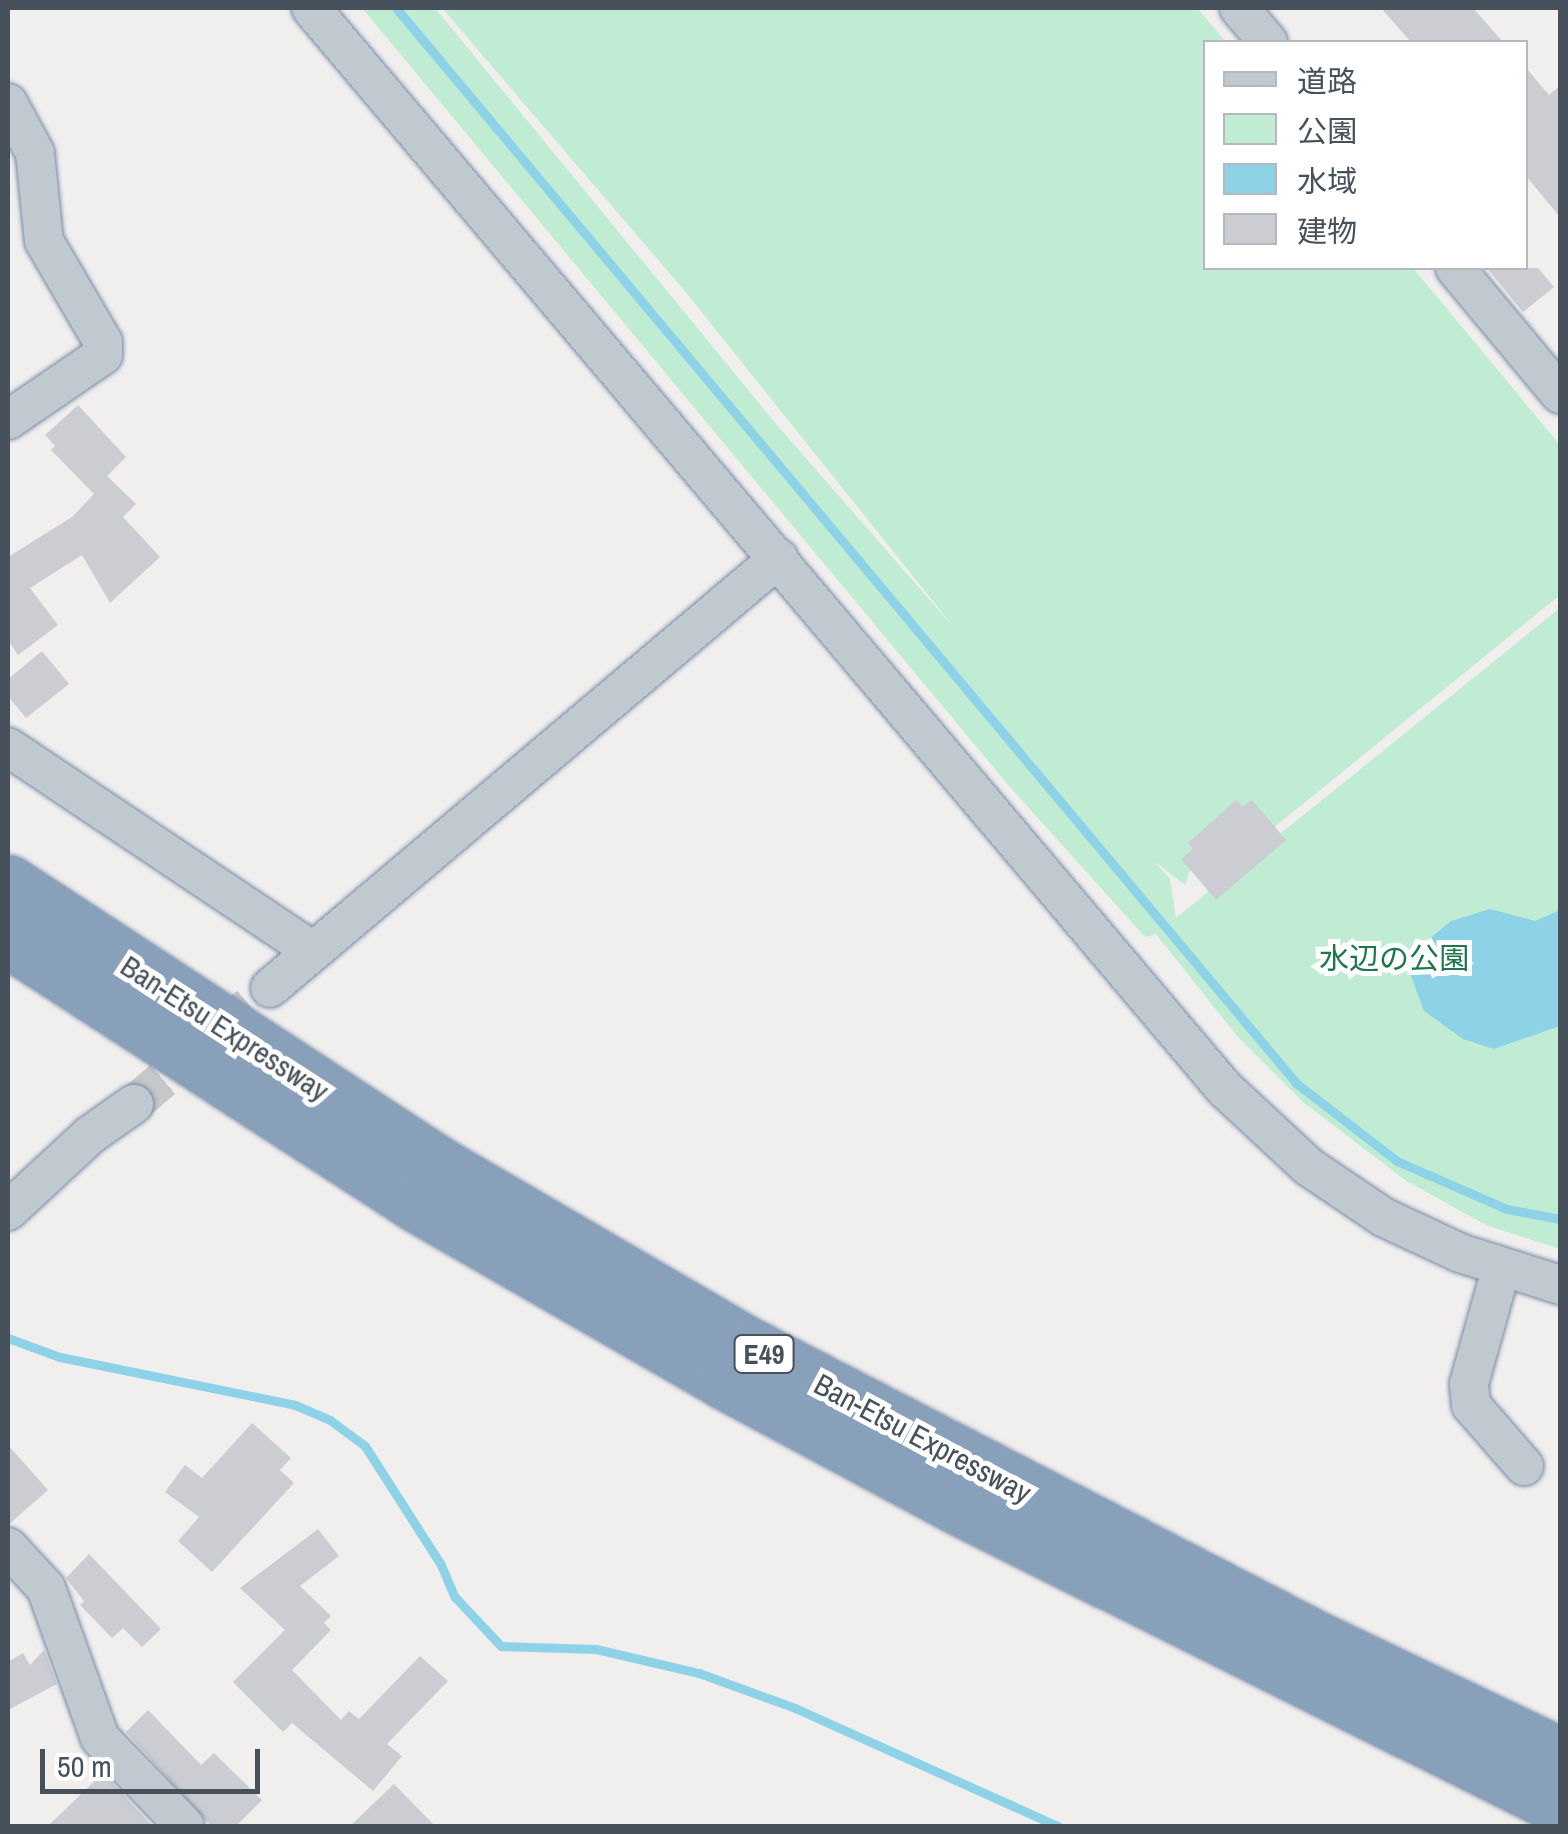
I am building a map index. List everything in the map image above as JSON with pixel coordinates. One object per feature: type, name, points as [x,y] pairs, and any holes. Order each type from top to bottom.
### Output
[{"type":"highway","name":"Ban-Etsu Expressway","points":[[8,883],[436,1164],[749,1346],[1285,1624],[1560,1756]]},
{"type":"highway","name":"Ban-Etsu Expressway","points":[[8,938],[416,1203],[725,1381],[958,1506],[1560,1806]]},
{"type":"street","points":[[312,8],[1225,1088],[1263,1126],[1383,1217],[1444,1247],[1560,1285]]},
{"type":"street","points":[[1239,8],[1266,40]]},
{"type":"street","points":[[8,103],[34,153],[44,241],[103,342],[103,355],[8,420]]},
{"type":"street","points":[[1457,270],[1560,394]]},
{"type":"street","points":[[270,988],[779,558]]},
{"type":"street","points":[[8,747],[311,950]]},
{"type":"street","points":[[8,1211],[90,1135],[134,1104]]},
{"type":"street","points":[[1496,1287],[1469,1384],[1471,1405],[1524,1466]]},
{"type":"street","points":[[8,1547],[46,1588],[100,1738],[184,1826]]},
{"type":"green space","name":"水辺の公園","points":[[362,8],[435,8],[776,424],[956,630],[684,290],[442,8],[1197,8],[1224,40],[1203,40],[1203,270],[1415,270],[1560,445],[1560,595],[1212,878],[1189,851],[1193,862],[1185,885],[1154,861],[1170,879],[1176,918],[1560,608],[1560,1249],[1486,1225],[1405,1180],[1303,1102],[1237,1036],[1156,934],[1145,937],[1009,786]]},
{"type":"water","points":[[1490,909],[1535,921],[1560,910],[1560,1026],[1494,1049],[1463,1039],[1424,1011],[1411,976],[1422,945],[1451,921]]},
{"type":"building","points":[[1381,8],[1473,8],[1501,40],[1409,40]]},
{"type":"building","points":[[1528,70],[1549,95],[1560,86],[1560,217],[1528,178]]},
{"type":"building","points":[[1538,268],[1554,287],[1523,312],[1489,270]]},
{"type":"building","points":[[78,405],[126,457],[107,476],[136,504],[123,517],[160,557],[110,603],[82,555],[30,588],[58,625],[18,655],[8,640],[8,557],[72,517],[94,494],[51,450],[55,446],[45,435]]},
{"type":"building","points":[[42,651],[69,684],[26,718],[8,696],[8,679]]},
{"type":"building","points":[[1236,800],[1242,807],[1252,800],[1286,840],[1216,900],[1181,859],[1193,849],[1188,843]]},
{"type":"building","points":[[252,1423],[291,1458],[280,1470],[294,1483],[212,1572],[178,1541],[199,1517],[165,1492],[185,1465],[202,1478]]},
{"type":"building","points":[[8,1445],[48,1490],[8,1525]]},
{"type":"building","points":[[318,1529],[339,1556],[300,1586],[331,1616],[324,1623],[331,1630],[292,1670],[341,1720],[349,1711],[359,1719],[420,1656],[448,1681],[387,1744],[402,1756],[373,1791],[292,1723],[283,1732],[233,1682],[285,1630],[240,1588]]},
{"type":"building","points":[[89,1554],[161,1629],[142,1647],[123,1628],[112,1638],[80,1605],[84,1601],[66,1578]]},
{"type":"building","points":[[44,1650],[57,1684],[8,1710],[8,1662],[23,1653],[30,1665]]},
{"type":"building","points":[[148,1710],[201,1765],[214,1753],[262,1800],[236,1826],[211,1826],[126,1732]]},
{"type":"building","points":[[103,1773],[152,1826],[48,1826]]},
{"type":"building","points":[[394,1784],[435,1826],[350,1826]]},
{"type":"waterway","points":[[396,8],[1296,1083],[1397,1161],[1507,1209],[1560,1219]]},
{"type":"waterway","points":[[8,1338],[60,1357],[295,1405],[330,1420],[365,1446],[441,1565],[454,1596],[501,1646],[596,1649],[699,1673],[795,1708],[1058,1826]]},
{"type":"tunnel","points":[[134,1104],[270,988]]}]
